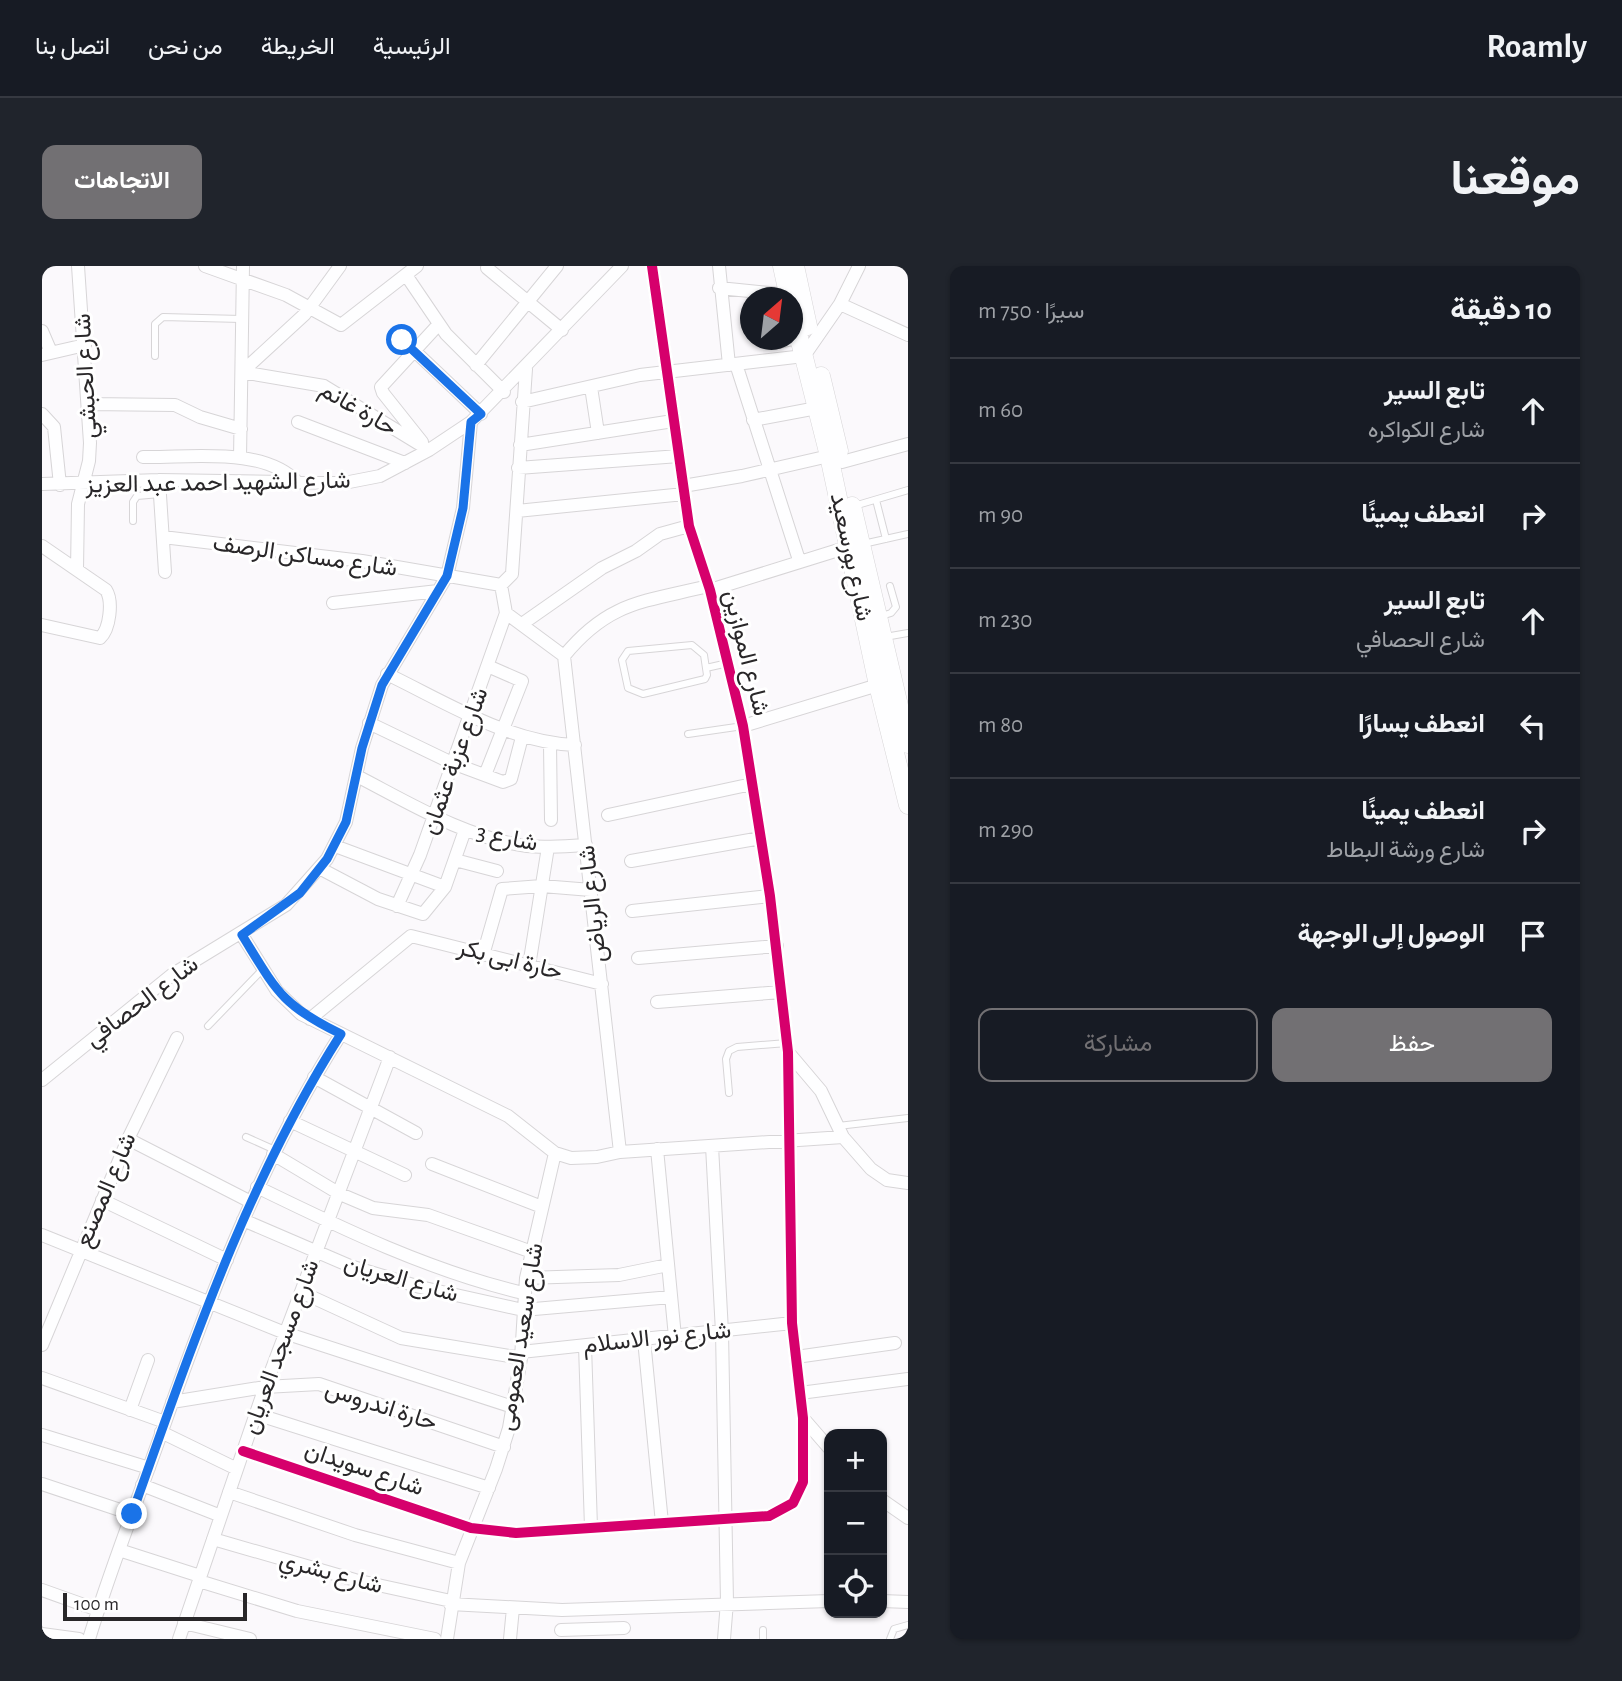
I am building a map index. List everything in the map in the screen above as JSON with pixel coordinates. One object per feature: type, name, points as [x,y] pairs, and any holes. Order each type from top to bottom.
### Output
[{"type":"main road","name":"شارع بورسعيد","points":[[782,266],[787,287]]},
{"type":"main road","name":"شارع بورسعيد","points":[[795,266],[817,408],[852,507],[855,546],[878,617],[908,744]]},
{"type":"main road","name":"شارع بورسعيد","points":[[803,338],[836,459],[855,546],[878,685],[908,804]]},
{"type":"street","name":"شارع الحبشي","points":[[76,570],[82,485],[89,461],[85,345],[78,266]]},
{"type":"street","points":[[205,266],[243,273],[337,324],[347,323],[417,266]]},
{"type":"street","points":[[242,372],[310,308],[340,266]]},
{"type":"street","points":[[476,365],[557,266]]},
{"type":"street","name":"شارع الشهيد احمد عبد العزيز","points":[[42,484],[159,481],[357,482],[380,476],[429,450],[476,418],[526,369],[622,266]]},
{"type":"street","name":"شارع الموازين","points":[[652,266],[683,490],[743,726],[777,946],[788,1048],[787,1142],[792,1323],[803,1418]]},
{"type":"street","points":[[719,266],[719,288],[732,365],[799,560]]},
{"type":"street","points":[[523,402],[668,371],[732,365],[806,347],[840,304],[859,266]]},
{"type":"street","points":[[487,268],[562,330]]},
{"type":"street","points":[[240,458],[243,273]]},
{"type":"street","points":[[406,275],[439,324],[504,391]]},
{"type":"street","points":[[719,288],[740,292]]},
{"type":"street","points":[[840,304],[908,335]]},
{"type":"street","points":[[429,450],[382,390],[384,380],[439,324]]},
{"type":"street","points":[[42,331],[46,353],[85,345]]},
{"type":"street","points":[[402,340],[476,418]]},
{"type":"street","points":[[526,369],[512,574],[501,585],[506,613],[564,656],[595,622],[617,610],[709,588],[855,546]]},
{"type":"street","name":"حارة غانم","points":[[242,372],[324,386],[429,450]]},
{"type":"street","points":[[592,387],[598,433]]},
{"type":"street","points":[[88,404],[175,405],[201,417],[241,429]]},
{"type":"street","points":[[753,421],[817,408]]},
{"type":"street","points":[[42,414],[54,427],[60,485]]},
{"type":"street","name":"شارع الحصافي","points":[[42,1080],[173,974],[242,935],[286,905],[321,869],[346,822],[369,723],[387,674],[447,576],[463,508],[476,418]]},
{"type":"street","points":[[520,445],[673,421]]},
{"type":"street","points":[[298,422],[405,463]]},
{"type":"street","points":[[517,511],[683,490],[767,468],[836,459],[908,444]]},
{"type":"street","points":[[518,468],[679,456]]},
{"type":"street","points":[[144,457],[240,458],[271,463],[298,483]]},
{"type":"street","points":[[159,481],[165,572]]},
{"type":"street","points":[[522,624],[609,564],[636,551],[660,534],[690,526]]},
{"type":"street","name":"شارع مساكن الرصف","points":[[163,537],[362,561],[501,585]]},
{"type":"street","points":[[42,546],[109,593],[104,635],[95,638],[42,625]]},
{"type":"street","points":[[333,603],[438,591]]},
{"type":"street","name":"شارع عزبة عثمان","points":[[397,906],[412,876],[490,667],[506,613]]},
{"type":"street","name":"شارع الرياض","points":[[564,656],[620,1152]]},
{"type":"street","points":[[485,775],[522,680],[490,667]]},
{"type":"street","points":[[387,674],[522,737],[550,744],[575,745]]},
{"type":"street","points":[[743,726],[878,685]]},
{"type":"street","points":[[369,723],[452,763],[509,781],[522,737]]},
{"type":"street","points":[[550,744],[551,820]]},
{"type":"street","name":"شارع 3","points":[[357,776],[465,830],[517,844],[548,847],[586,845]]},
{"type":"street","points":[[608,815],[752,784]]},
{"type":"street","points":[[321,869],[397,906],[423,914],[445,887],[465,830]]},
{"type":"street","points":[[631,861],[761,838]]},
{"type":"street","points":[[335,846],[445,887]]},
{"type":"street","points":[[529,966],[548,847]]},
{"type":"street","points":[[454,860],[497,871]]},
{"type":"street","points":[[483,955],[500,892],[542,886],[591,890]]},
{"type":"street","points":[[632,911],[770,896]]},
{"type":"street","points":[[242,935],[284,1000],[310,1019],[508,1116],[555,1153],[571,1158],[597,1157],[657,1149],[787,1142],[840,1132]]},
{"type":"street","name":"حارة ابى بكر","points":[[310,1019],[405,938],[418,936],[602,984]]},
{"type":"street","points":[[638,958],[777,946]]},
{"type":"street","points":[[657,1002],[781,992]]},
{"type":"street","points":[[89,1639],[208,1303],[274,1152],[314,1077],[341,1034]]},
{"type":"street","name":"شارع المصنع","points":[[42,1345],[47,1319],[177,1038]]},
{"type":"street","points":[[788,1048],[821,1091],[840,1132],[881,1176],[908,1184]]},
{"type":"street","name":"شارع مسجد العريان","points":[[178,1639],[265,1387],[390,1057]]},
{"type":"street","points":[[314,1077],[415,1133]]},
{"type":"street","points":[[290,1121],[405,1175]]},
{"type":"street","points":[[128,1139],[251,1202]]},
{"type":"street","points":[[712,1146],[722,1332],[727,1602],[724,1639]]},
{"type":"street","points":[[657,1149],[675,1336]]},
{"type":"street","points":[[274,1152],[340,1194],[383,1212],[428,1215],[532,1252]]},
{"type":"street","name":"شارع سعيد العمومى","points":[[447,1639],[459,1563],[489,1488],[513,1407],[521,1355],[523,1293],[555,1153]]},
{"type":"street","points":[[432,1164],[542,1207]]},
{"type":"street","points":[[257,1188],[434,1266],[523,1293]]},
{"type":"street","points":[[102,1200],[227,1260]]},
{"type":"street","name":"شارع العريان","points":[[243,1220],[316,1253],[420,1287],[523,1310],[671,1297]]},
{"type":"street","points":[[42,1235],[285,1334],[513,1407]]},
{"type":"street","points":[[526,1279],[619,1275],[668,1265]]},
{"type":"street","name":"شارع نور الاسلام","points":[[301,1293],[401,1338],[521,1355],[792,1323]]},
{"type":"street","points":[[644,1340],[662,1523]]},
{"type":"street","points":[[796,1357],[895,1343]]},
{"type":"street","points":[[584,1346],[590,1527]]},
{"type":"street","points":[[130,1410],[148,1360]]},
{"type":"street","points":[[42,1378],[130,1410],[237,1469]]},
{"type":"street","points":[[800,1393],[908,1379]]},
{"type":"street","name":"حارة اندروس","points":[[172,1402],[304,1383],[332,1387],[503,1447]]},
{"type":"street","points":[[256,1414],[489,1488]]},
{"type":"street","points":[[803,1418],[824,1442]]},
{"type":"street","name":"شارع سويدان","points":[[243,1451],[471,1528],[516,1533],[769,1516],[793,1503],[803,1482],[803,1418]]},
{"type":"street","points":[[42,1435],[149,1468]]},
{"type":"street","points":[[42,1483],[132,1514]]},
{"type":"street","points":[[142,1485],[221,1516]]},
{"type":"street","points":[[229,1492],[355,1535],[459,1563]]},
{"type":"street","points":[[887,1503],[908,1518]]},
{"type":"street","name":"شارع بشري","points":[[213,1539],[355,1580],[451,1602],[562,1610],[824,1599]]},
{"type":"street","points":[[120,1550],[297,1611],[435,1639]]},
{"type":"street","points":[[42,1590],[98,1610]]},
{"type":"street","points":[[887,1601],[908,1602]]},
{"type":"street","points":[[510,1639],[513,1608]]},
{"type":"street","points":[[562,1610],[561,1635],[624,1628]]},
{"type":"street","points":[[184,1623],[250,1639]]},
{"type":"street","points":[[42,1634],[79,1639]]},
{"type":"lane","points":[[155,355],[155,324],[163,317],[243,319]]},
{"type":"lane","points":[[852,507],[908,490]]},
{"type":"lane","points":[[132,521],[134,498],[160,494]]},
{"type":"lane","points":[[876,499],[886,539]]},
{"type":"lane","points":[[855,546],[908,534]]},
{"type":"lane","points":[[878,617],[891,613],[896,607],[890,586]]},
{"type":"lane","points":[[883,637],[908,633]]},
{"type":"lane","points":[[692,645],[704,655],[706,668],[707,675],[702,680],[637,694],[625,682],[622,660],[628,651],[692,645]]},
{"type":"lane","points":[[706,668],[729,663]]},
{"type":"lane","points":[[688,734],[743,726]]},
{"type":"lane","points":[[208,1026],[263,969]]},
{"type":"lane","points":[[729,1093],[726,1059],[729,1051],[737,1047],[788,1048]]},
{"type":"lane","points":[[840,1132],[908,1118]]},
{"type":"lane","points":[[246,1137],[274,1152]]},
{"type":"lane","points":[[890,1639],[894,1629],[908,1625]]},
{"type":"lane","points":[[763,1630],[763,1639]]},
{"type":"cycle path","points":[[243,1451],[471,1528],[516,1533],[769,1516],[793,1503],[803,1482],[803,1418],[792,1323],[788,1052],[770,896],[743,726],[710,590],[689,526],[652,266]]},
{"type":"route","points":[[132,1514],[208,1303],[257,1188],[314,1077],[341,1034],[310,1019],[284,1000],[242,935],[300,893],[321,869],[335,846],[353,798],[362,748],[375,705],[387,674],[447,576],[463,508],[471,422],[481,414],[402,340]]}]
